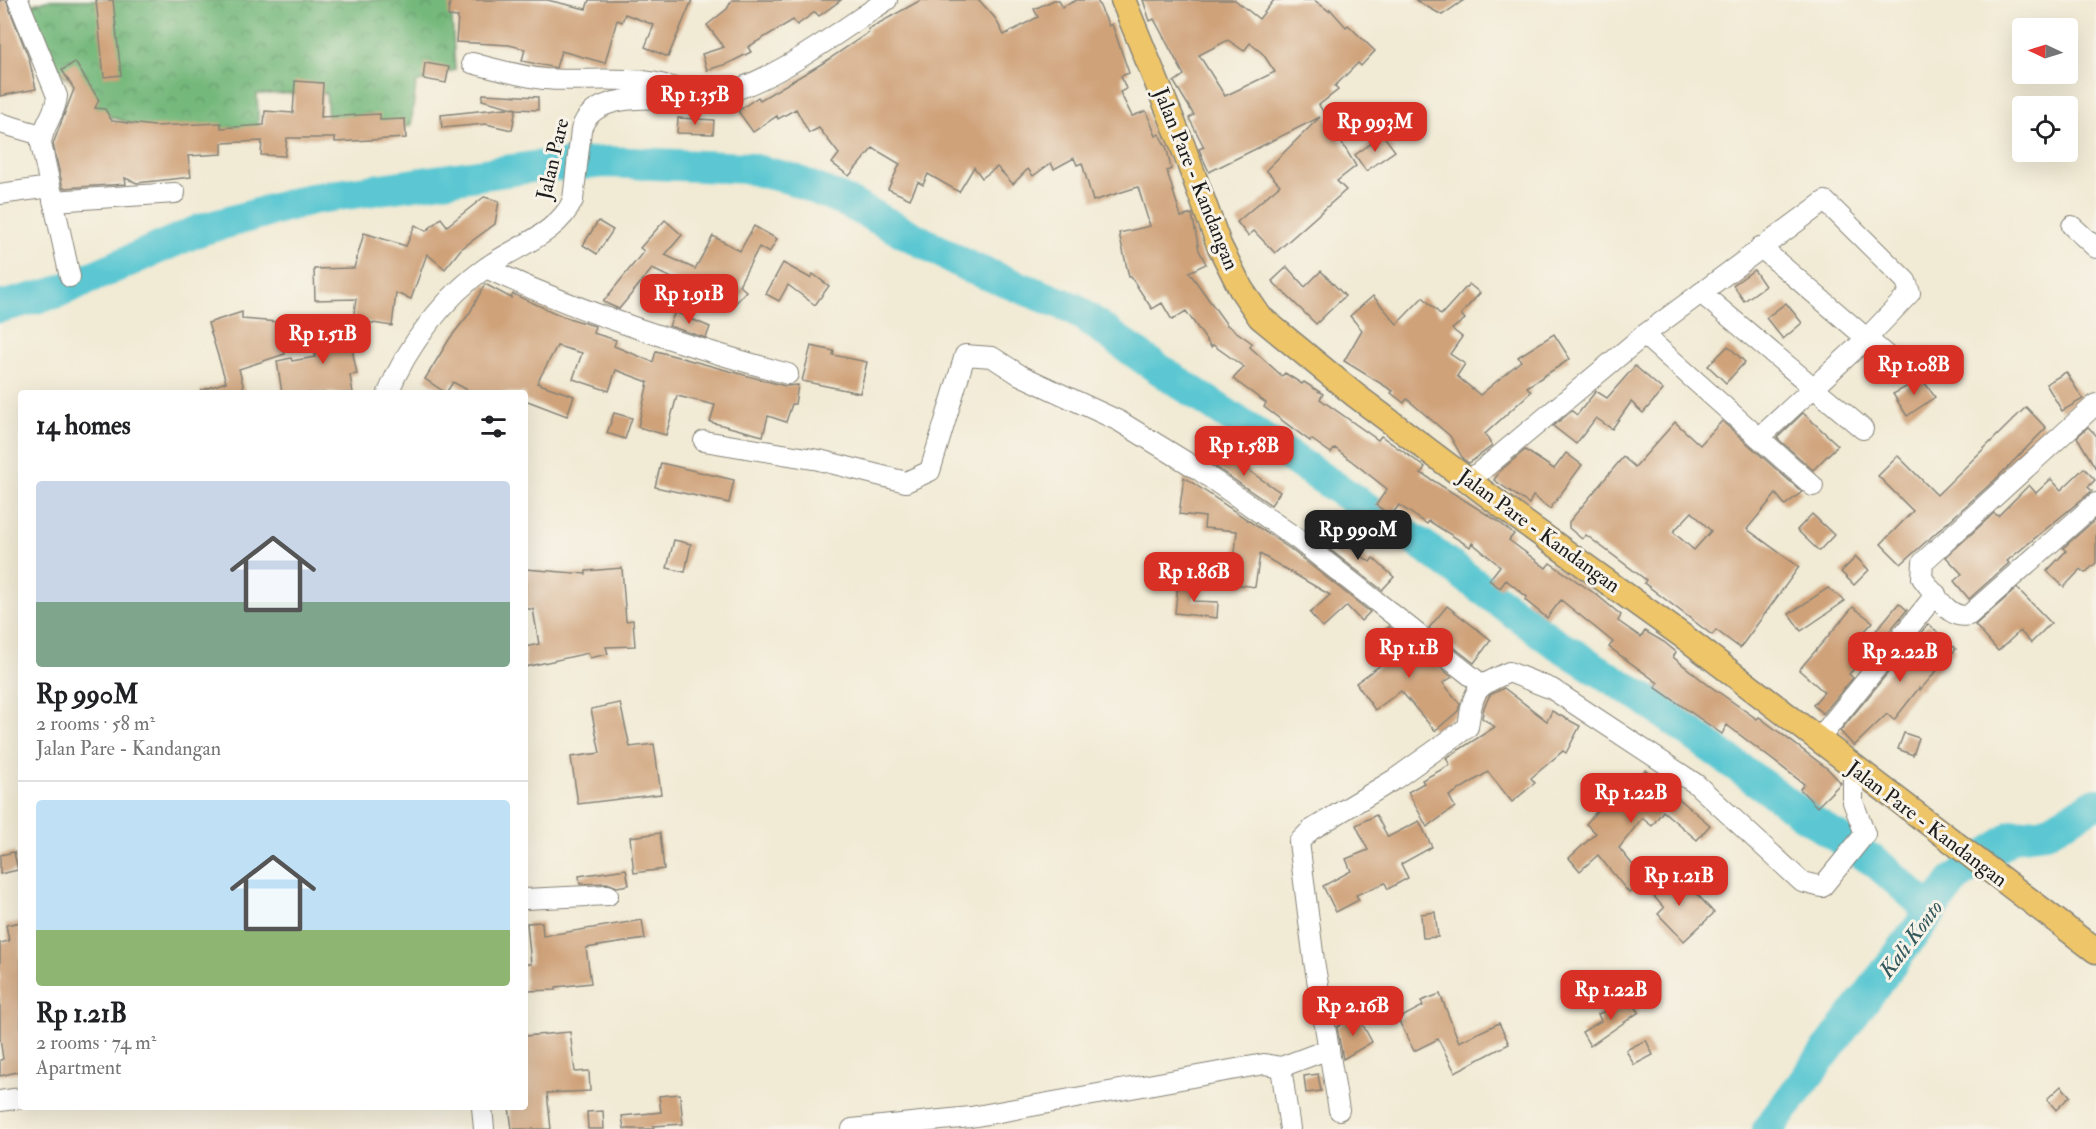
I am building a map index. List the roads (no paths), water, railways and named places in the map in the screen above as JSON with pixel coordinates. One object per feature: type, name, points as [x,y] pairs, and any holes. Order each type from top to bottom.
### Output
[{"type":"main road","name":"Jalan Pare - Kandangan","points":[[1123,0],[1182,144],[1219,245],[1260,317],[1309,359],[1469,481],[1678,633],[2096,951]]},
{"type":"street","points":[[18,0],[57,96],[56,107],[41,135],[51,194],[70,277]]},
{"type":"street","name":"Jalan Pare","points":[[389,390],[396,374],[424,330],[468,282],[556,224],[568,210],[573,200],[581,130],[589,113],[613,101],[694,99],[742,87],[777,70],[886,0]]},
{"type":"street","points":[[471,63],[541,78],[666,85],[678,88],[694,99]]},
{"type":"street","points":[[0,123],[41,135]]},
{"type":"street","points":[[0,194],[175,193]]},
{"type":"street","points":[[1469,481],[1644,335],[1825,201],[1910,288],[1909,295],[1866,339],[1760,438]]},
{"type":"street","points":[[2072,226],[2096,248]]},
{"type":"street","points":[[1760,248],[1906,373]]},
{"type":"street","points":[[486,268],[546,296],[607,320],[676,343],[788,374]]},
{"type":"street","points":[[1701,293],[1863,429]]},
{"type":"street","points":[[1644,335],[1814,486]]},
{"type":"street","points":[[704,441],[819,460],[906,482],[930,471],[965,355],[992,357],[1020,375],[1119,421],[1217,481],[1296,538],[1481,684]]},
{"type":"street","points":[[2096,404],[1923,562],[1920,571],[1922,578],[1956,617],[1969,615],[2096,503]]},
{"type":"street","points":[[1818,740],[1936,594]]},
{"type":"street","points":[[1339,1110],[1299,842],[1311,830],[1395,779],[1468,727],[1472,701],[1481,684],[1509,672],[1552,689],[1601,719],[1696,784],[1802,882],[1822,887],[1865,834],[1854,802],[1854,768]]},
{"type":"street","points":[[528,899],[608,895]]},
{"type":"street","points":[[852,1129],[974,1123],[1264,1064],[1281,1067],[1329,1049]]},
{"type":"street","points":[[1281,1067],[1290,1129]]},
{"type":"street","points":[[0,1101],[18,1098]]},
{"type":"street","points":[[482,1110],[484,1129]]},
{"type":"waterway","points":[[0,307],[55,293],[200,230],[311,199],[533,167],[607,162],[747,168],[792,179],[845,201],[971,268],[1073,308],[1144,359],[1428,549],[1551,640],[1647,701],[1804,815],[1878,864],[1930,910]]},
{"type":"waterway","name":"Kali Konto","points":[[1768,1129],[1955,879],[2013,836],[2045,832],[2096,803]]}]
